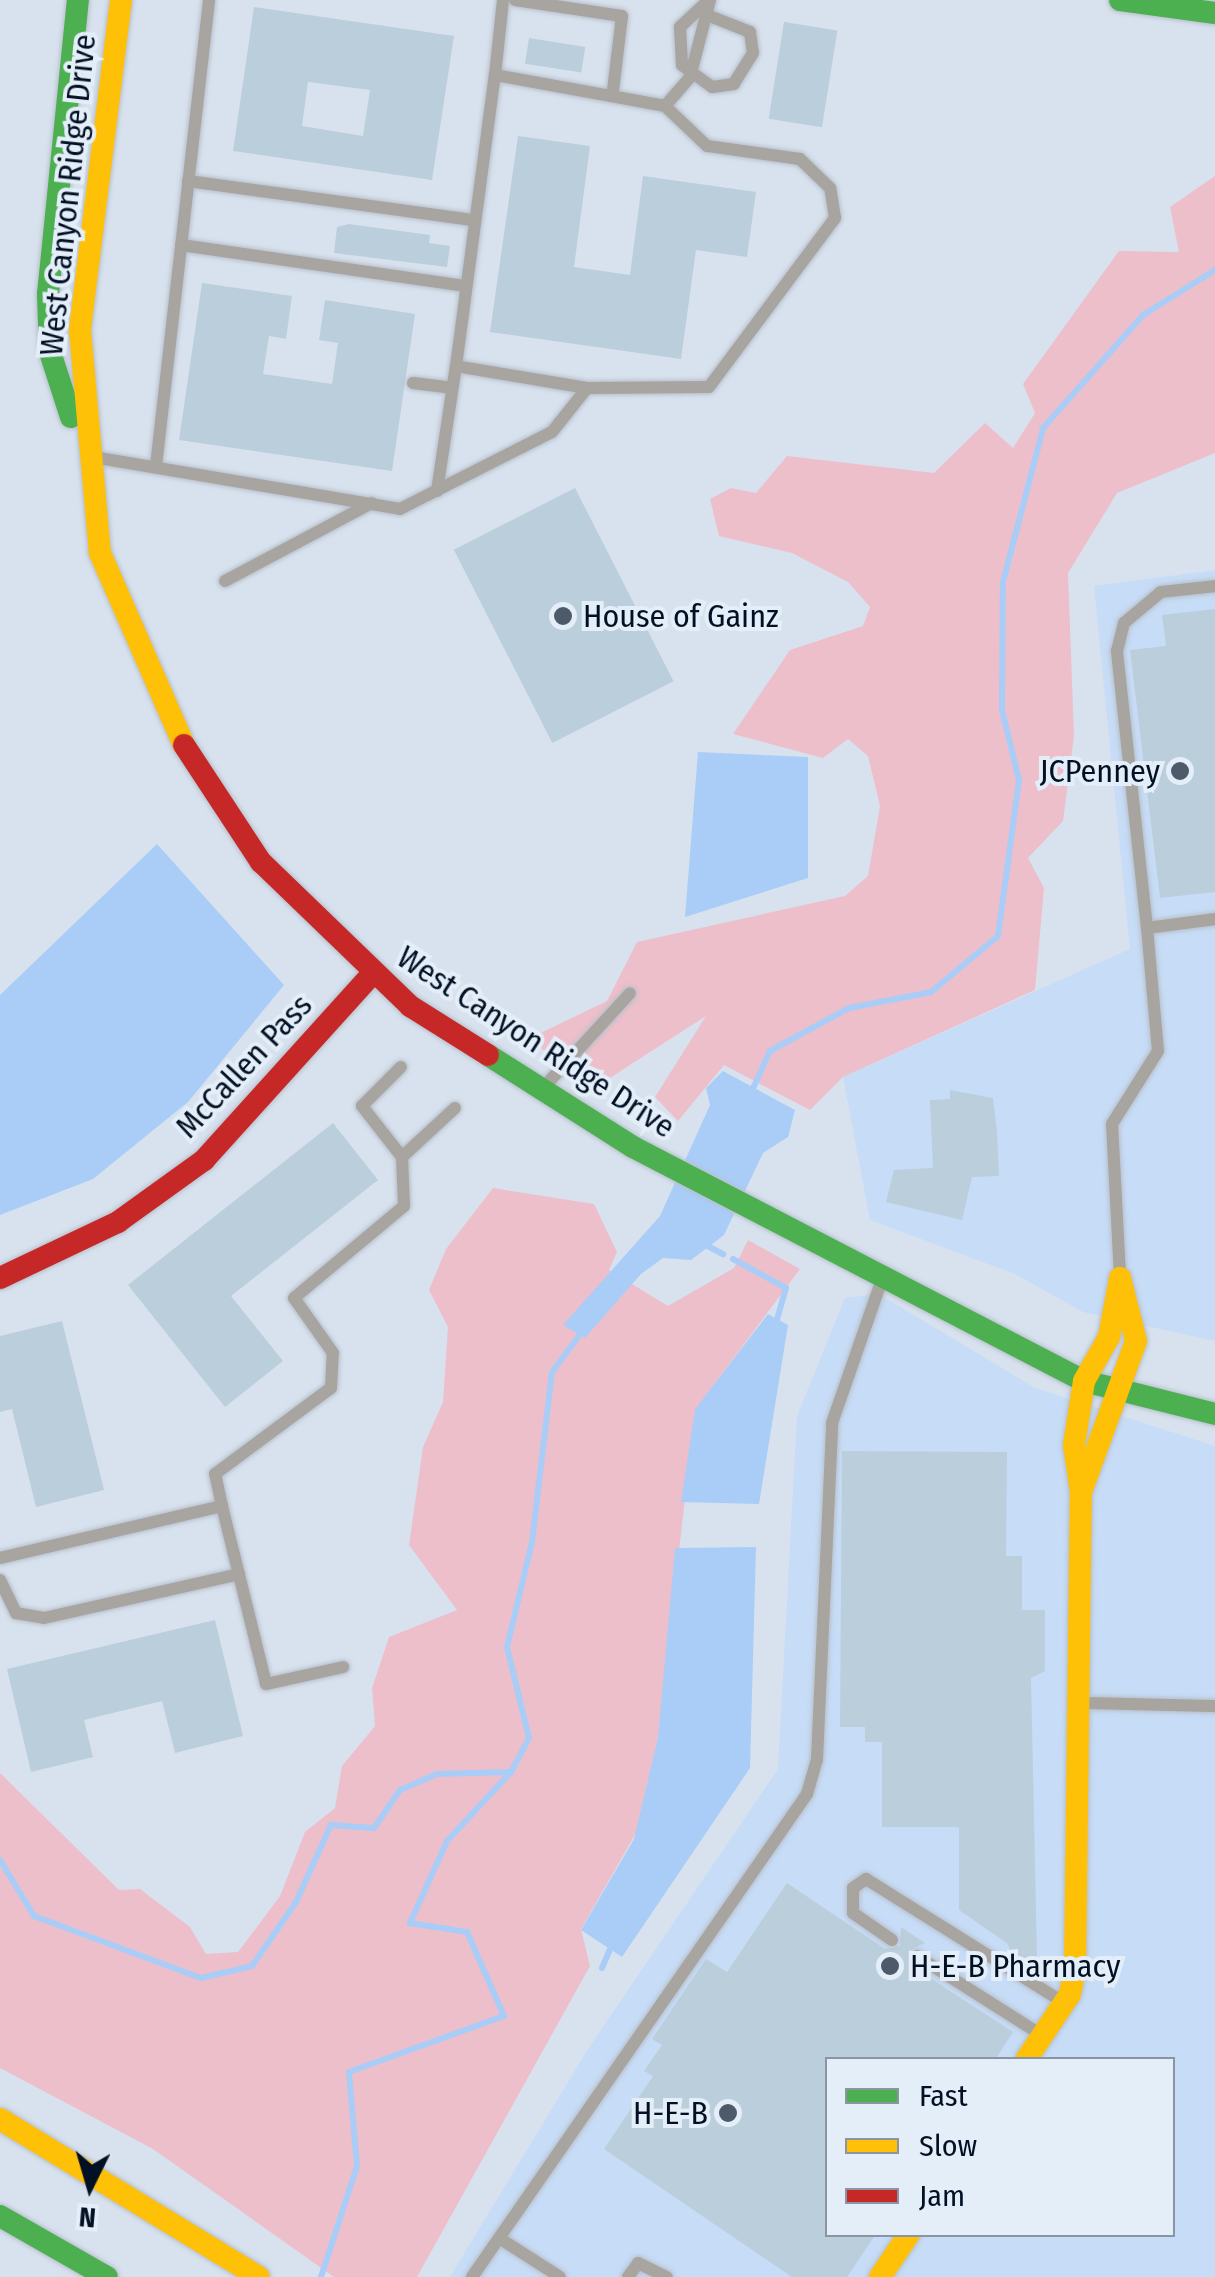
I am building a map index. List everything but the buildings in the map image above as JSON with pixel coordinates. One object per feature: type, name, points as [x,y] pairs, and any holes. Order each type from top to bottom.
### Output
[{"type":"street","name":"West Canyon Ridge Drive","points":[[78,0],[48,294],[50,352],[84,456],[121,619],[206,786],[261,862],[371,975],[541,1090],[642,1152],[881,1282],[1084,1381],[1215,1414]]},
{"type":"street","points":[[1120,0],[1215,13]]},
{"type":"street","name":"West Canyon Ridge Drive","points":[[84,456],[80,330],[122,5]]},
{"type":"street","name":"McCallen Pass","points":[[0,1278],[118,1222],[204,1160],[371,975]]},
{"type":"street","points":[[1028,2057],[1064,2003],[1075,1968],[1082,1703],[1081,1492],[1074,1445],[1084,1381],[1108,1337],[1120,1278]]},
{"type":"street","points":[[1081,1492],[1121,1393],[1136,1340],[1120,1278]]},
{"type":"street","points":[[0,2118],[259,2277]]},
{"type":"street","points":[[0,2216],[107,2277]]},
{"type":"street","points":[[880,2277],[906,2237]]},
{"type":"lane","points":[[156,466],[209,0]]},
{"type":"lane","points":[[436,491],[503,0]]},
{"type":"lane","points":[[516,0],[622,16],[612,90]]},
{"type":"lane","points":[[665,106],[690,77],[709,0]]},
{"type":"lane","points":[[690,77],[680,27],[709,0]]},
{"type":"lane","points":[[690,77],[734,84],[754,53],[739,22],[706,15]]},
{"type":"lane","points":[[456,366],[587,388],[710,387],[835,218],[830,188],[800,158],[708,146],[665,106],[612,90],[495,74]]},
{"type":"lane","points":[[188,181],[474,220]]},
{"type":"lane","points":[[181,245],[466,286]]},
{"type":"lane","points":[[413,383],[452,388]]},
{"type":"lane","points":[[84,456],[400,509],[552,432],[587,388]]},
{"type":"lane","points":[[225,581],[372,503]]},
{"type":"lane","points":[[1120,1278],[1112,1124],[1158,1051],[1117,651],[1124,624],[1161,592],[1215,586]]},
{"type":"lane","points":[[1147,928],[1215,919]]},
{"type":"lane","points":[[541,1090],[630,993]]},
{"type":"lane","points":[[343,1666],[266,1684],[215,1474],[332,1388],[333,1353],[294,1298],[391,1224],[410,1185],[402,1157],[362,1106],[401,1066]]},
{"type":"lane","points":[[402,1157],[456,1108]]},
{"type":"lane","points":[[472,2277],[807,1794],[816,1758],[832,1423],[881,1282]]},
{"type":"lane","points":[[0,1558],[222,1506]]},
{"type":"lane","points":[[0,1580],[16,1613],[44,1618],[239,1574]]},
{"type":"lane","points":[[1082,1703],[1215,1706]]},
{"type":"lane","points":[[892,1940],[853,1912],[853,1888],[866,1879],[1064,2003]]},
{"type":"lane","points":[[917,1956],[1042,2035]]},
{"type":"lane","points":[[499,2238],[560,2277]]},
{"type":"lane","points":[[628,2277],[638,2263],[667,2277]]},
{"type":"shaded area","points":[[1215,176],[1215,453],[1117,493],[1068,573],[1074,736],[1063,821],[1028,858],[1044,888],[1035,990],[843,1077],[810,1110],[724,1065],[678,1121],[655,1097],[706,1016],[602,1083],[526,1040],[607,1001],[637,942],[845,896],[868,876],[880,806],[868,756],[848,739],[823,758],[733,734],[790,650],[863,626],[870,607],[848,582],[792,553],[719,536],[710,499],[731,488],[756,493],[787,456],[934,473],[985,423],[1013,448],[1035,413],[1023,384],[1119,251],[1179,252],[1170,207]]},
{"type":"shaded area","points":[[1215,570],[1215,1341],[1083,1312],[1015,1274],[870,1220],[843,1077],[1130,949],[1094,586]]},
{"type":"shaded area","points":[[698,752],[808,757],[808,878],[685,917]]},
{"type":"shaded area","points":[[157,844],[284,985],[188,1102],[93,1179],[0,1215],[0,995]]},
{"type":"shaded area","points":[[723,1071],[795,1110],[788,1137],[763,1153],[724,1235],[691,1260],[663,1258],[641,1274],[585,1338],[563,1325],[660,1216],[710,1105],[706,1088]]},
{"type":"shaded area","points":[[493,1188],[594,1204],[617,1252],[609,1270],[668,1306],[734,1268],[748,1240],[800,1269],[695,1410],[658,1737],[636,1833],[581,1929],[590,1966],[417,2277],[334,2277],[153,2149],[0,2068],[0,1773],[119,1890],[140,1889],[190,1927],[206,1954],[238,1952],[280,1896],[305,1832],[335,1808],[342,1766],[375,1726],[372,1688],[389,1637],[457,1610],[409,1545],[423,1447],[443,1402],[448,1327],[429,1290],[446,1249]]},
{"type":"shaded area","points":[[879,1294],[1035,1388],[1215,1446],[1215,2277],[450,2277],[588,2049],[778,1769],[797,1416],[845,1298]]},
{"type":"shaded area","points":[[768,1314],[788,1325],[759,1504],[681,1502],[695,1409]]},
{"type":"shaded area","points":[[756,1547],[750,1768],[622,1957],[581,1930],[634,1839],[658,1737],[675,1548]]},
{"type":"waterway","points":[[750,1095],[770,1051],[849,1008],[931,992],[998,936],[1019,780],[1002,710],[1003,582],[1043,428],[1143,315],[1215,270]]},
{"type":"waterway","points":[[702,1243],[723,1254]]},
{"type":"waterway","points":[[733,1259],[786,1288],[776,1324]]},
{"type":"waterway","points":[[321,2277],[357,2166],[349,2072],[504,2016],[467,1932],[410,1923],[447,1841],[511,1772],[529,1738],[507,1647],[532,1542],[552,1372],[584,1329]]},
{"type":"waterway","points":[[0,1860],[34,1916],[201,1978],[252,1966],[296,1902],[331,1825],[374,1828],[400,1790],[437,1774],[511,1772]]},
{"type":"waterway","points":[[602,1968],[613,1942]]},
{"type":"traffic: fast","points":[[71,417],[50,352],[48,294],[78,0]]},
{"type":"traffic: fast","points":[[1120,0],[1215,13]]},
{"type":"traffic: fast","points":[[488,1055],[633,1147],[1084,1381],[1215,1414]]},
{"type":"traffic: fast","points":[[0,2216],[107,2277]]},
{"type":"traffic: slow","points":[[121,0],[80,330],[100,553],[184,745]]},
{"type":"traffic: slow","points":[[1120,1278],[1136,1341],[1081,1492],[1074,1445],[1084,1381],[1109,1337],[1120,1278]]},
{"type":"traffic: slow","points":[[1028,2057],[1070,1994],[1075,1969],[1081,1492]]},
{"type":"traffic: slow","points":[[0,2119],[259,2277]]},
{"type":"traffic: slow","points":[[880,2277],[907,2237]]},
{"type":"traffic: jam","points":[[184,745],[261,862],[410,1006],[488,1055]]},
{"type":"traffic: jam","points":[[0,1278],[118,1222],[204,1160],[371,975]]},
{"type":"place","name":"House of Gainz","points":[[563,616]]},
{"type":"place","name":"JCPenney","points":[[1180,771]]},
{"type":"place","name":"H-E-B Pharmacy","points":[[890,1966]]},
{"type":"place","name":"H-E-B","points":[[728,2113]]}]
